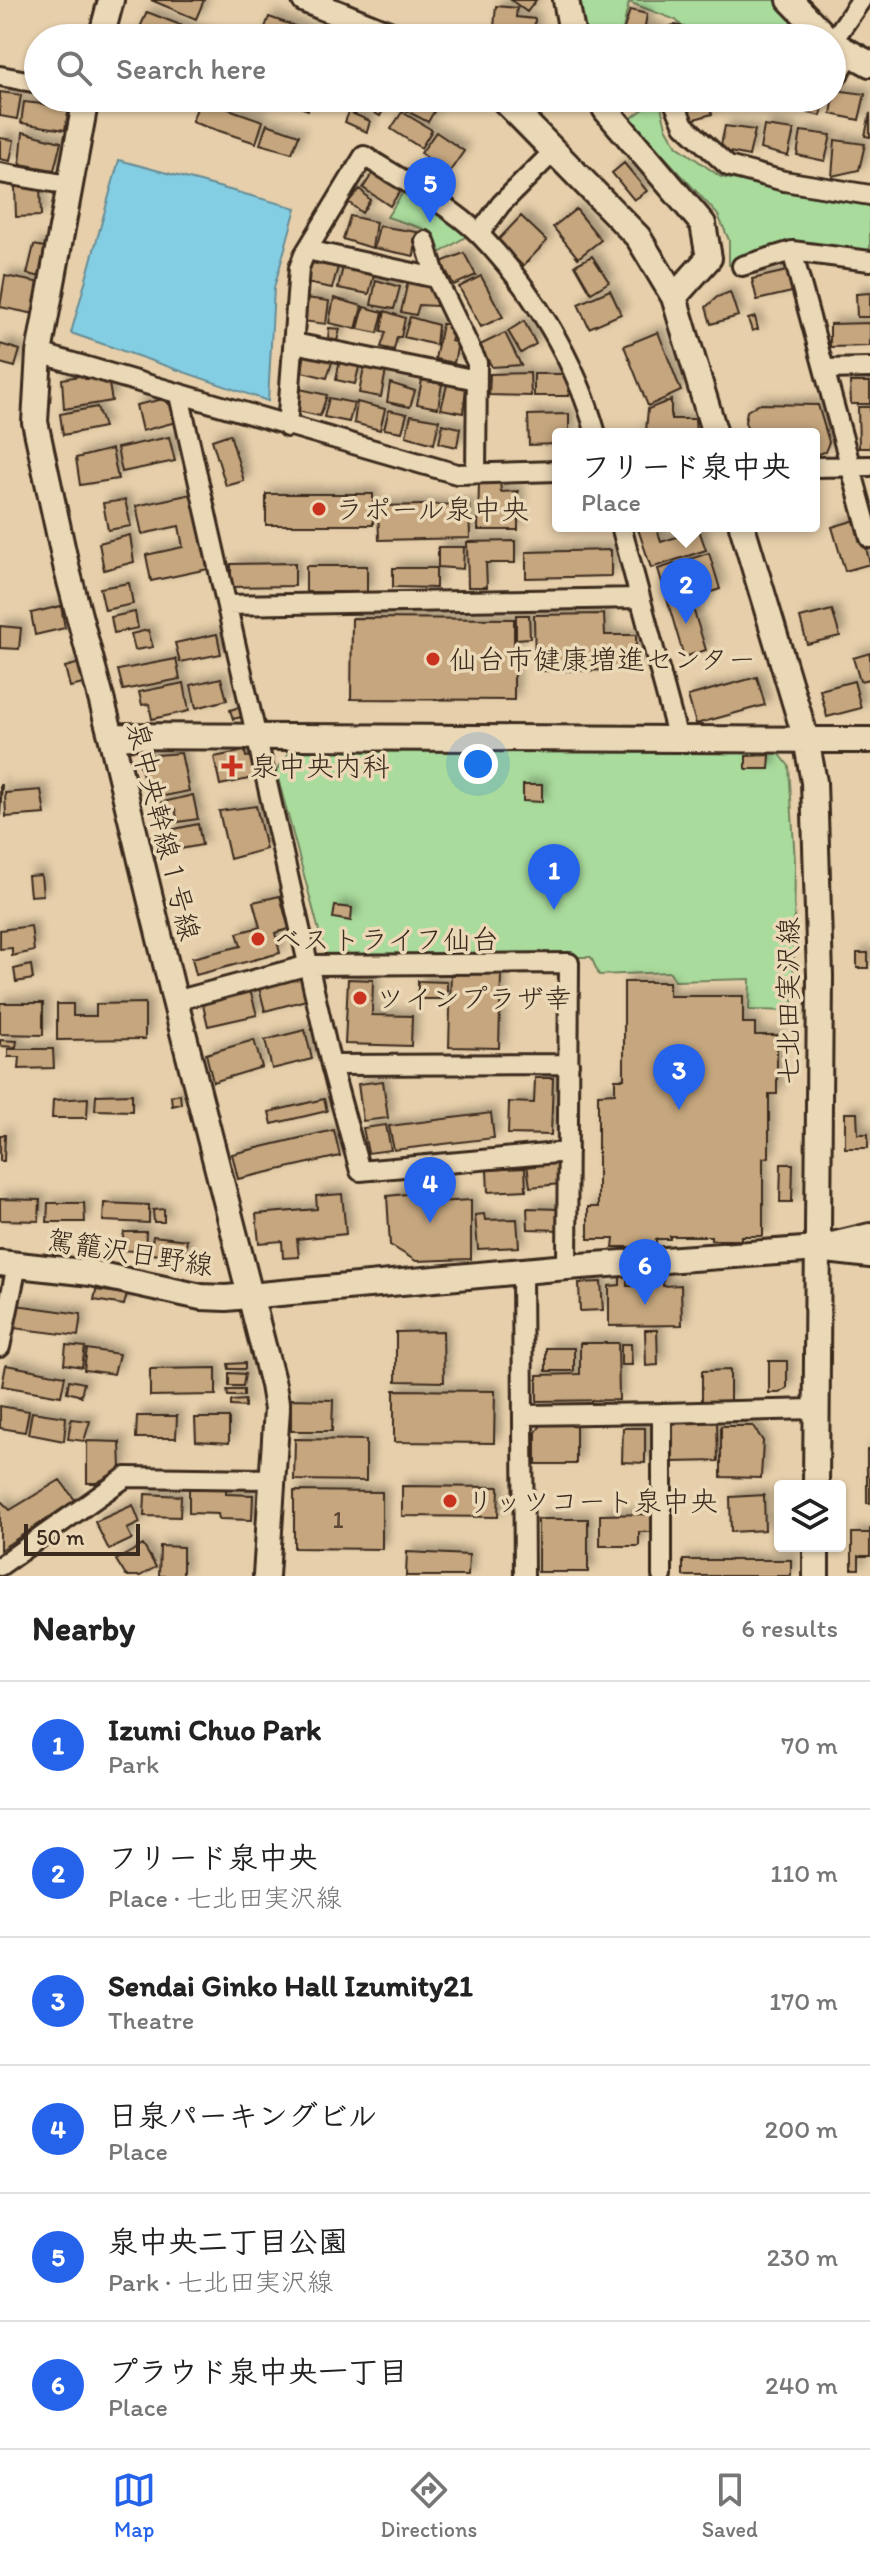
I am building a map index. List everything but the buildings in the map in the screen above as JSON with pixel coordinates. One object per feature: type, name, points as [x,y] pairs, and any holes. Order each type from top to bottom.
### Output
[{"type":"street","points":[[105,24],[111,0]]},
{"type":"street","points":[[305,0],[364,24]]},
{"type":"street","points":[[566,0],[570,24]]},
{"type":"street","points":[[790,0],[813,24]]},
{"type":"street","points":[[846,51],[861,0]]},
{"type":"street","points":[[0,76],[24,80]]},
{"type":"street","name":"泉中央幹線１号線","points":[[83,112],[39,353],[35,422],[67,570],[277,1409],[266,1576]]},
{"type":"street","points":[[516,112],[638,237],[674,297],[713,428]]},
{"type":"street","points":[[608,112],[703,224],[709,258],[674,297]]},
{"type":"street","points":[[678,112],[684,125],[728,166],[784,181],[870,195]]},
{"type":"street","points":[[479,234],[501,204],[554,151]]},
{"type":"street","points":[[287,427],[299,268],[364,156],[419,190],[479,234],[529,295],[566,356],[594,428]]},
{"type":"street","points":[[0,173],[69,185]]},
{"type":"street","points":[[425,241],[436,278],[477,363],[476,473]]},
{"type":"street","points":[[307,250],[436,278]]},
{"type":"street","points":[[792,251],[870,538]]},
{"type":"street","points":[[742,266],[792,251],[870,261]]},
{"type":"street","points":[[294,343],[477,380]]},
{"type":"street","points":[[39,353],[457,474],[552,471]]},
{"type":"street","points":[[824,369],[870,368]]},
{"type":"street","points":[[179,395],[331,1065],[360,1171],[568,1152]]},
{"type":"street","points":[[820,467],[870,466]]},
{"type":"street","points":[[623,532],[678,739]]},
{"type":"street","name":"七北田実沢線","points":[[744,532],[806,739],[814,782],[820,976],[816,1480]]},
{"type":"street","points":[[227,605],[640,598]]},
{"type":"street","points":[[111,736],[870,740]]},
{"type":"street","points":[[175,1001],[309,965],[569,963],[567,1267]]},
{"type":"street","points":[[331,1065],[569,1064]]},
{"type":"street","points":[[818,1249],[870,1236]]},
{"type":"street","points":[[818,1249],[870,1255]]},
{"type":"street","name":"駕籠沢日野線","points":[[8,1264],[91,1273],[201,1297],[250,1297],[567,1267],[818,1249]]},
{"type":"street","points":[[0,1347],[8,1264]]},
{"type":"street","points":[[522,1271],[524,1576]]},
{"type":"street","points":[[523,1415],[815,1409]]},
{"type":"street","points":[[662,1413],[662,1576]]},
{"type":"street","points":[[0,1566],[126,1477],[273,1479]]},
{"type":"street","points":[[816,1552],[816,1576]]},
{"type":"green space","points":[[578,0],[780,0],[798,24],[680,24],[629,2],[624,24],[582,24]]},
{"type":"green space","points":[[640,112],[662,112],[666,127],[677,146],[721,177],[870,205],[870,257],[791,241],[734,267],[729,265],[729,240],[718,215],[630,119]]},
{"type":"green space","points":[[407,186],[470,234],[438,254],[424,229],[387,217]]},
{"type":"green space","points":[[290,751],[778,752],[789,766],[795,862],[793,1011],[749,1010],[750,979],[675,981],[670,972],[599,975],[591,957],[326,957],[276,771]]},
{"type":"water","points":[[119,160],[296,208],[274,288],[268,401],[71,333]]},
{"type":"place","name":"泉中央二丁目公園","points":[[430,223]]},
{"type":"place","name":"ラポール泉中央","points":[[319,509]]},
{"type":"place","name":"フリード泉中央","points":[[686,624]]},
{"type":"place","name":"仙台市健康増進センター","points":[[433,659]]},
{"type":"place","name":"泉中央内科","points":[[232,766]]},
{"type":"place","name":"Izumi Chuo Park","points":[[554,910]]},
{"type":"place","name":"ベストライフ仙台","points":[[258,939]]},
{"type":"place","name":"ツインプラザ幸","points":[[360,998]]},
{"type":"place","name":"Sendai Ginko Hall Izumity21","points":[[679,1110]]},
{"type":"place","name":"日泉パーキングビル","points":[[430,1223]]},
{"type":"place","name":"プラウド泉中央一丁目","points":[[645,1305]]},
{"type":"place","name":"リッツコート泉中央","points":[[450,1501]]}]
